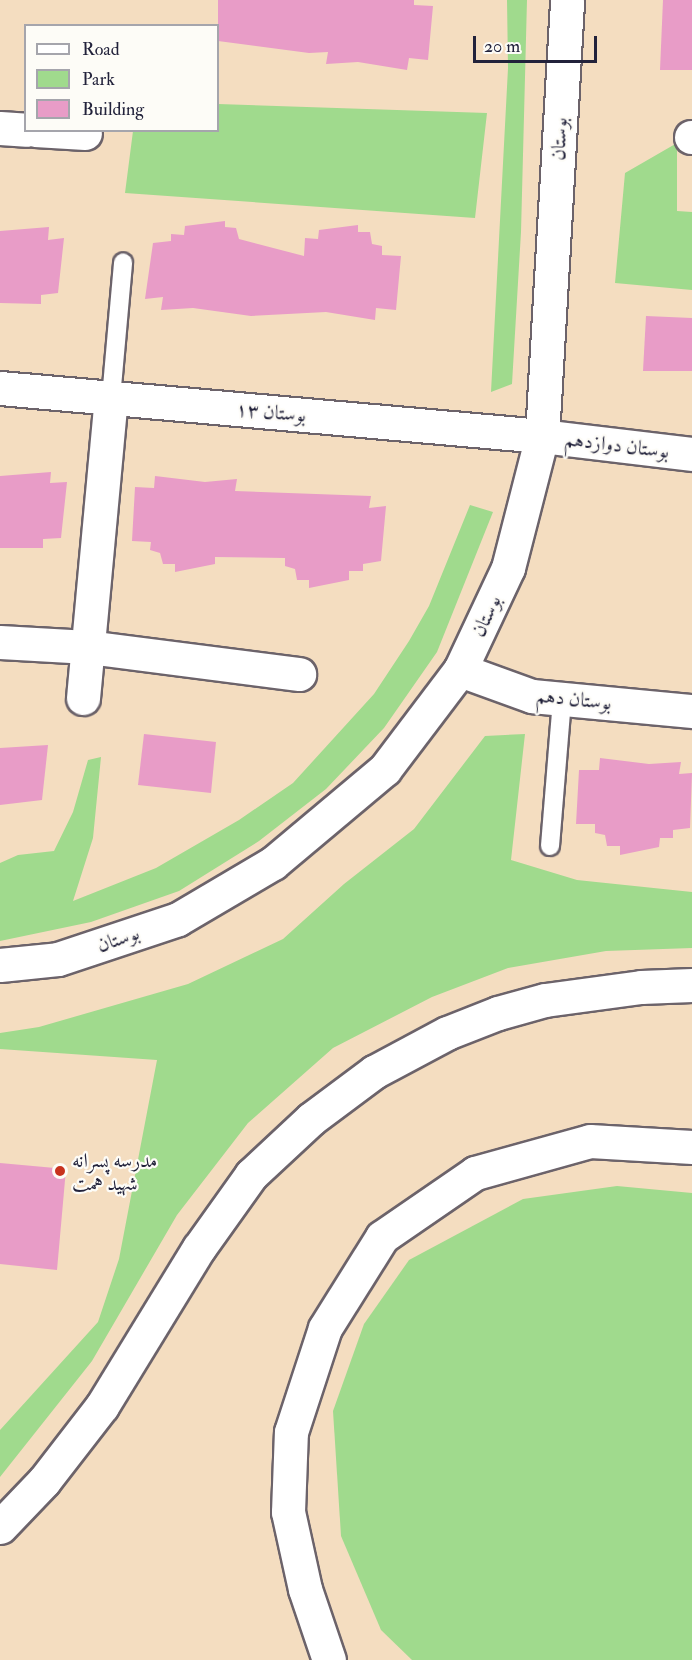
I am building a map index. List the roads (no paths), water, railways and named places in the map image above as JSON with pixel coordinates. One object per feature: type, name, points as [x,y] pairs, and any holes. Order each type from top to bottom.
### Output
[{"type":"main road","name":"بوستان","points":[[0,965],[58,959],[178,919],[273,863],[385,770],[460,670],[508,568],[542,436],[567,0]]},
{"type":"main road","points":[[0,129],[24,130]]},
{"type":"main road","points":[[68,132],[85,133]]},
{"type":"main road","name":"بوستان ۱۳","points":[[0,388],[542,436]]},
{"type":"main road","points":[[83,698],[111,398]]},
{"type":"main road","name":"بوستان دوازدهم","points":[[542,436],[692,454]]},
{"type":"main road","points":[[0,642],[87,647],[299,674]]},
{"type":"main road","name":"بوستان دهم","points":[[460,670],[532,696],[692,711]]},
{"type":"main road","points":[[0,1527],[44,1481],[102,1406],[199,1248],[251,1175],[310,1119],[374,1072],[447,1033],[498,1012],[566,997],[640,987],[692,985]]},
{"type":"main road","points":[[329,1660],[305,1589],[288,1512],[291,1432],[325,1328],[382,1237],[476,1173],[590,1141],[692,1147]]},
{"type":"lane","points":[[111,398],[123,263]]},
{"type":"lane","points":[[550,846],[562,699]]},
{"type":"place","name":"مدرسه پسرانه شهید همت","points":[[60,1171]]}]
